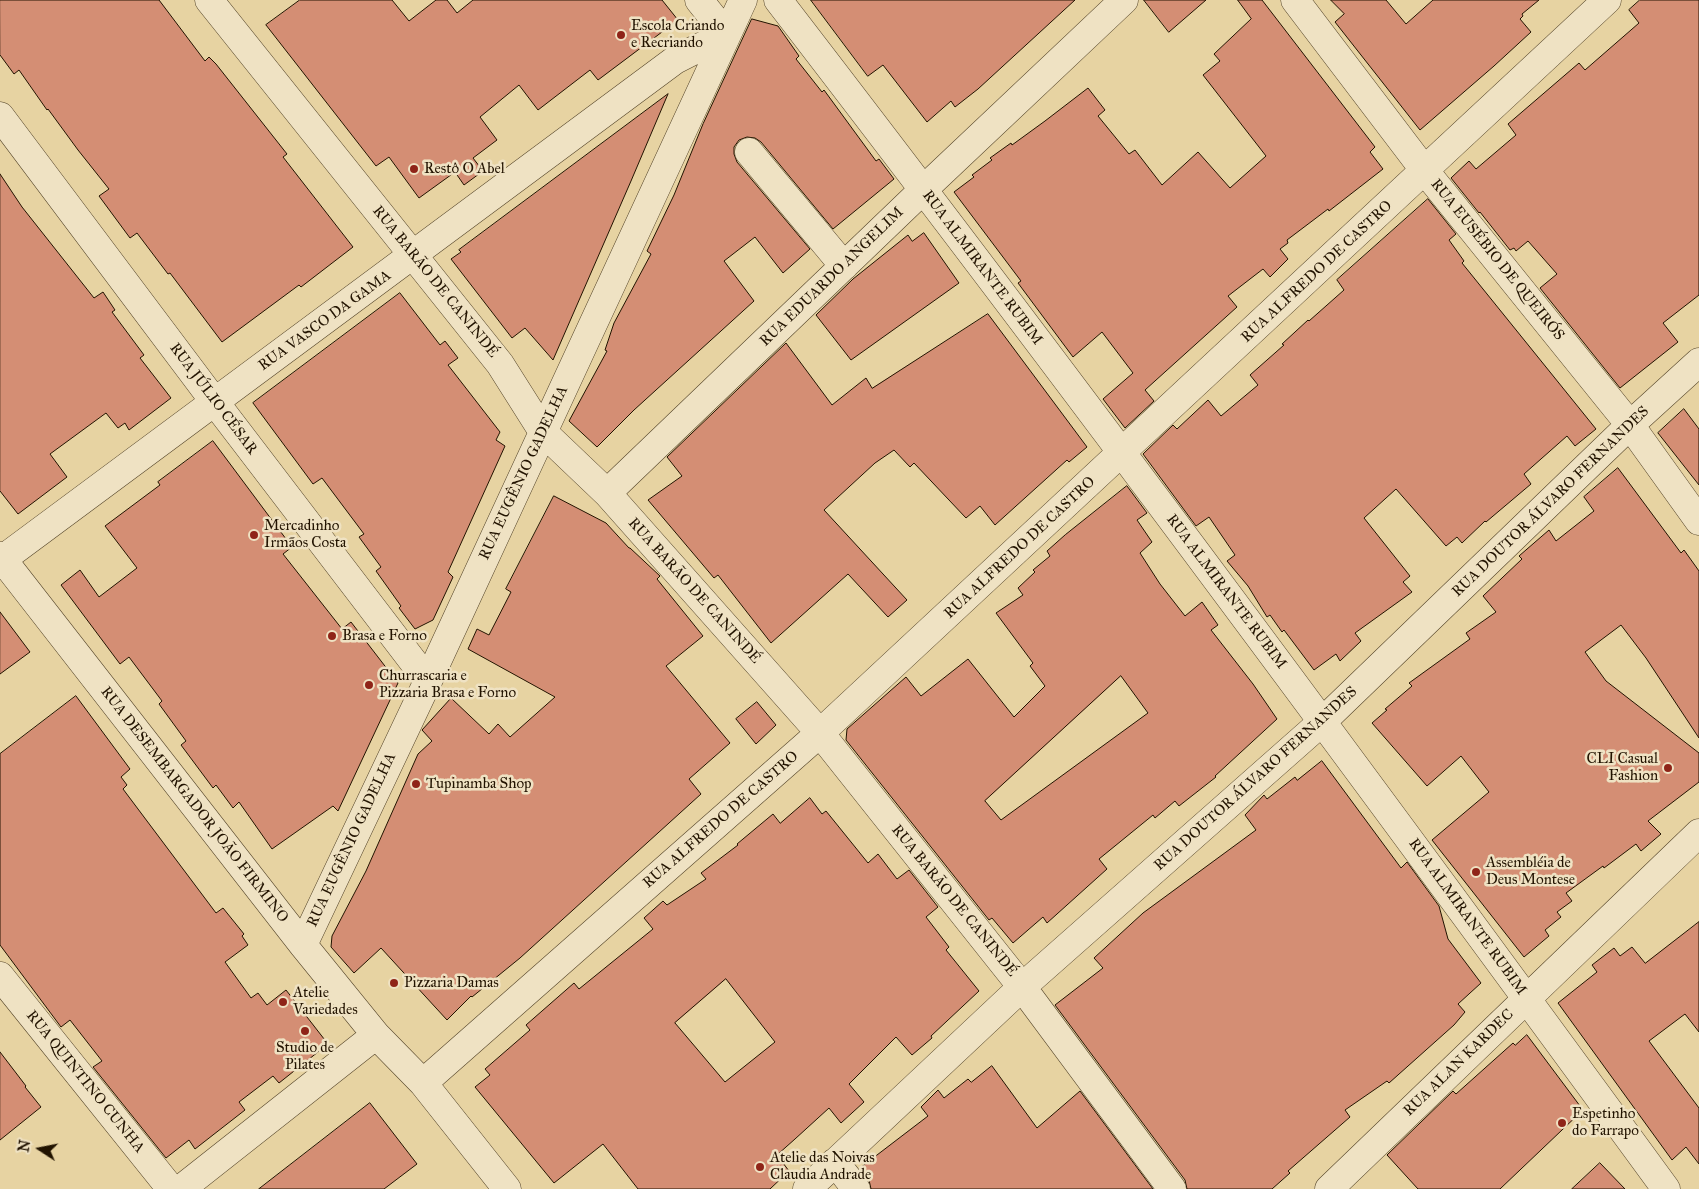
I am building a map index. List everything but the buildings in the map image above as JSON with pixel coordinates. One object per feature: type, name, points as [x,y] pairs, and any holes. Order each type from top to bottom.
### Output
[{"type":"street","name":"RUA BARÃO DE CANINDÉ","points":[[209,0],[500,364],[543,432],[606,493],[820,733],[1022,987],[1172,1189]]},
{"type":"street","points":[[699,0],[726,34]]},
{"type":"street","name":"RUA EUGÊNIO GADELHA","points":[[303,945],[428,680],[742,0]]},
{"type":"street","name":"RUA ALMIRANTE RUBIM","points":[[778,0],[924,189],[1323,721],[1666,1189]]},
{"type":"street","name":"RUA EDUARDO ANGELIM","points":[[606,493],[1124,0]]},
{"type":"street","name":"RUA EUSÉBIO DE QUEIRÓS","points":[[1295,0],[1425,171],[1630,425],[1699,521]]},
{"type":"street","name":"RUA ALFREDO DE CASTRO","points":[[423,1083],[820,733],[1607,0]]},
{"type":"street","name":"RUA VASCO DA GAMA","points":[[1,559],[414,256],[675,60],[726,34]]},
{"type":"street","name":"RUA JÚLIO CÉSAR","points":[[0,116],[214,402],[428,680]]},
{"type":"street","points":[[749,152],[844,266]]},
{"type":"street","name":"RUA DOUTOR ÁLVARO FERNANDES","points":[[807,1189],[1022,987],[1323,721],[1630,425],[1699,362]]},
{"type":"street","name":"RUA DESEMBARGADOR JOÃO FIRMINO","points":[[1,559],[303,945],[376,1035],[423,1083],[507,1189]]},
{"type":"street","name":"RUA ALAN KARDEC","points":[[1329,1189],[1699,833]]},
{"type":"street","name":"RUA QUINTINO CUNHA","points":[[0,976],[171,1189]]},
{"type":"street","points":[[181,1189],[376,1035]]},
{"type":"street","points":[[836,1162],[856,1189]]},
{"type":"place","name":"Escola Criando e Recriando","points":[[621,35]]},
{"type":"place","name":"Restô O Abel","points":[[414,169]]},
{"type":"place","name":"Mercadinho Irmãos Costa","points":[[254,535]]},
{"type":"place","name":"Brasa e Forno","points":[[332,636]]},
{"type":"place","name":"Churrascaria e Pizzaria Brasa e Forno","points":[[369,685]]},
{"type":"place","name":"CLI Casual Fashion","points":[[1668,768]]},
{"type":"place","name":"Tupinamba Shop","points":[[416,784]]},
{"type":"place","name":"Assembléia de Deus Montese","points":[[1476,872]]},
{"type":"place","name":"Pizzaria Damas","points":[[394,983]]},
{"type":"place","name":"Atelie Variedades","points":[[283,1002]]},
{"type":"place","name":"Studio de Pilates","points":[[305,1031]]},
{"type":"place","name":"Espetinho do Farrapo","points":[[1562,1123]]},
{"type":"place","name":"Atelie das Noivas Claudia Andrade","points":[[760,1167]]}]
